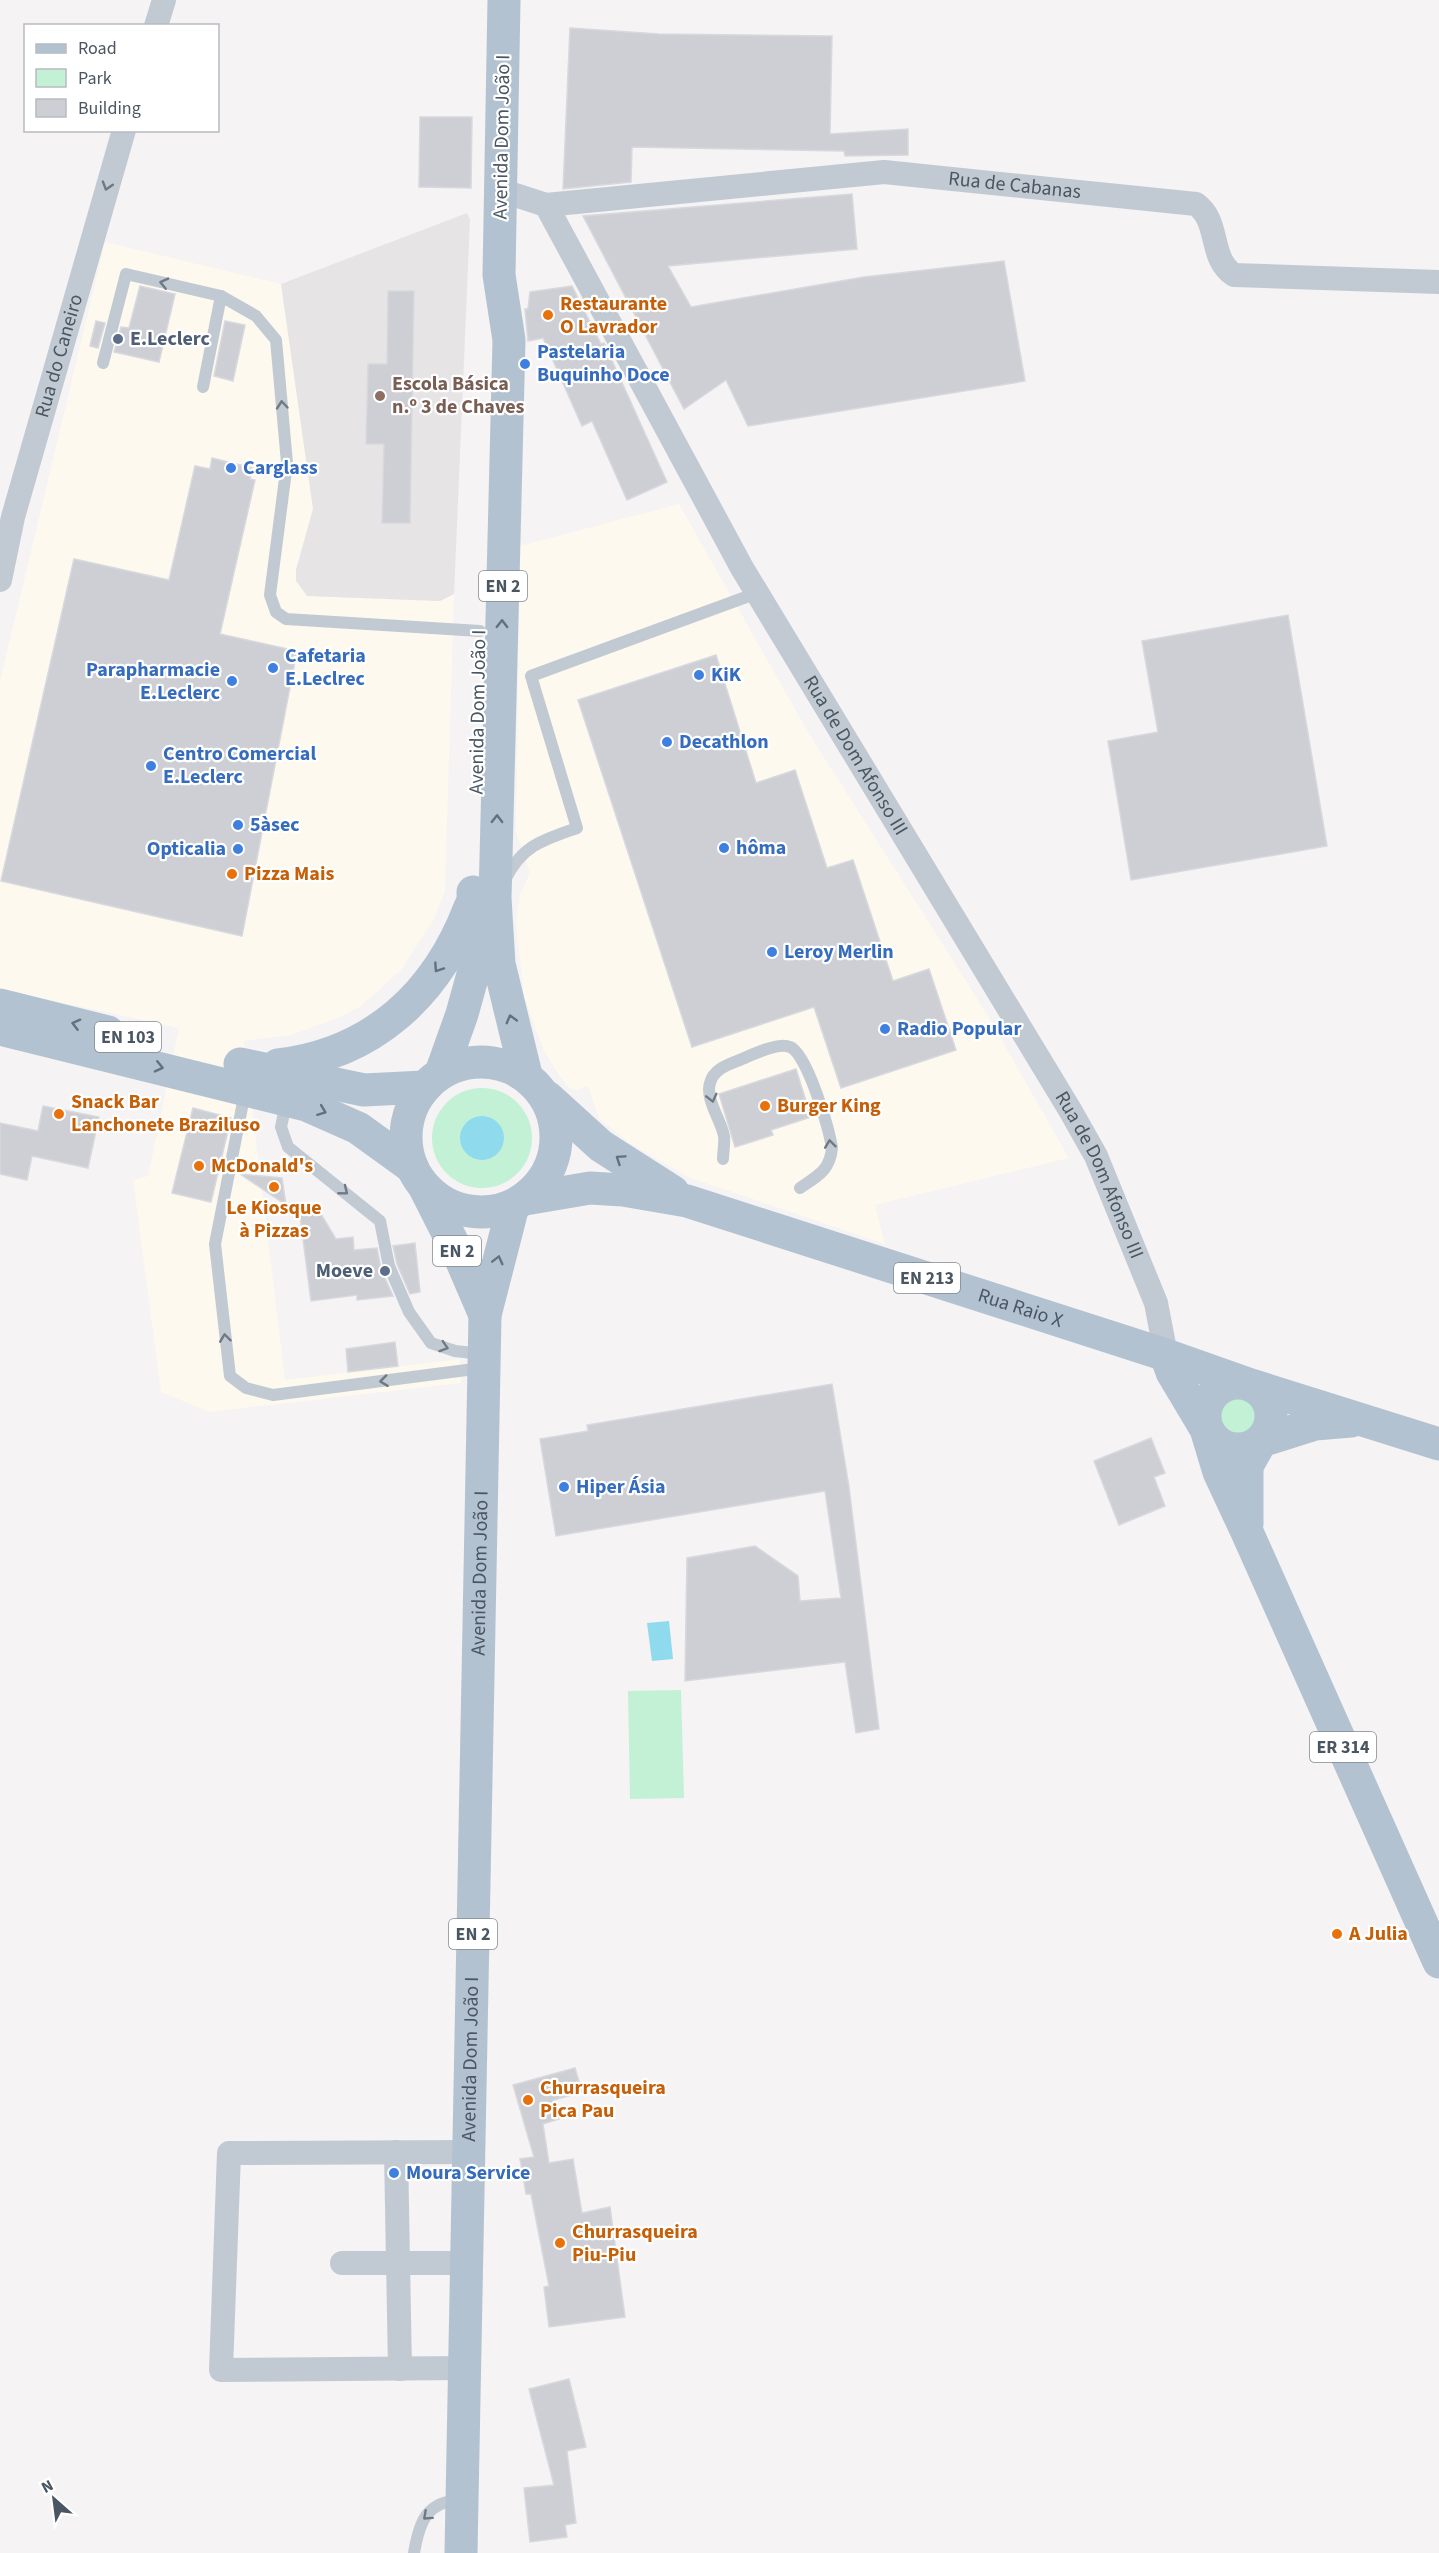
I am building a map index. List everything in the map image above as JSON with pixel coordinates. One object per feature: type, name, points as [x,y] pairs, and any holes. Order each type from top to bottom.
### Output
[{"type":"main road","name":"Avenida Dom João I","points":[[432,1080],[462,1014],[475,967],[484,898],[509,340],[499,275],[504,0]]},
{"type":"main road","name":"Avenida Dom João I","points":[[499,275],[486,342],[480,631],[484,898],[499,964],[536,1086]]},
{"type":"main road","points":[[250,1078],[319,1059],[352,1045],[384,1025],[409,1004],[432,977],[484,898]]},
{"type":"main road","name":"EN 103","points":[[0,1005],[250,1078],[287,1099],[341,1118],[374,1138],[418,1178]]},
{"type":"main road","name":"EN 103","points":[[0,1029],[250,1078],[364,1090],[432,1080]]},
{"type":"main road","points":[[432,1080],[461,1064],[484,1061],[506,1065],[536,1086]]},
{"type":"main road","name":"EN 2","points":[[432,1080],[413,1105],[406,1126],[406,1147],[418,1178],[444,1203],[466,1211],[490,1212],[519,1202],[542,1183],[553,1163],[555,1118],[536,1086]]},
{"type":"main road","name":"Rua Raio X","points":[[536,1086],[600,1146],[687,1201]]},
{"type":"main road","name":"Avenida Dom João I","points":[[418,1178],[460,1257],[485,1315]]},
{"type":"main road","name":"Rua Raio X","points":[[519,1202],[590,1188],[623,1190],[687,1201],[1166,1354],[1251,1385]]},
{"type":"main road","name":"Avenida Dom João I","points":[[461,2553],[485,1315],[519,1202]]},
{"type":"main road","name":"EN 213","points":[[1166,1354],[1172,1372],[1206,1429],[1220,1445],[1230,1449],[1252,1447],[1260,1441],[1315,1424],[1365,1419]]},
{"type":"main road","name":"EN 213","points":[[1206,1429],[1204,1416],[1207,1403],[1215,1392],[1226,1385],[1239,1382],[1365,1419],[1439,1444]]},
{"type":"main road","points":[[1251,1385],[1263,1393],[1270,1411],[1269,1431],[1260,1441]]},
{"type":"main road","name":"ER 314","points":[[1206,1429],[1219,1472],[1439,1962]]},
{"type":"main road","name":"ER 314","points":[[1247,1532],[1247,1466],[1260,1441]]},
{"type":"street","points":[[157,24],[164,0]]},
{"type":"street","name":"Rua do Caneiro","points":[[0,580],[13,517],[123,132]]},
{"type":"street","name":"Rua de Cabanas","points":[[546,205],[884,172],[1196,204],[1205,211],[1211,224],[1219,260],[1226,270],[1234,275],[1439,282]]},
{"type":"street","points":[[500,190],[546,205]]},
{"type":"street","name":"Rua de Dom Afonso III","points":[[546,205],[757,593],[1032,1042],[1096,1156],[1156,1303],[1166,1354]]},
{"type":"street","points":[[396,2152],[399,2369]]},
{"type":"street","points":[[465,2368],[221,2370],[229,2153],[470,2152]]},
{"type":"street","points":[[342,2263],[468,2263]]},
{"type":"lane","points":[[103,363],[126,274],[222,296],[256,316],[276,340],[287,463],[270,595],[276,612],[286,619],[480,631]]},
{"type":"lane","points":[[203,387],[222,296]]},
{"type":"lane","points":[[484,898],[516,858],[546,839],[577,828],[531,676],[757,593]]},
{"type":"lane","points":[[723,1159],[724,1137],[709,1091],[714,1074],[722,1067],[747,1057],[789,1046],[803,1058],[832,1148],[831,1161],[824,1172],[800,1188]]},
{"type":"lane","points":[[250,1078],[215,1244],[230,1376],[246,1388],[273,1395],[484,1361]]},
{"type":"lane","points":[[287,1099],[280,1127],[288,1147],[380,1221],[389,1266],[409,1312],[431,1343],[484,1361]]},
{"type":"lane","points":[[414,2553],[419,2522],[445,2500],[462,2500]]},
{"type":"shaded area","name":"Escola Básica n.º 3 de Chaves","points":[[467,213],[470,219],[454,594],[440,601],[307,596],[296,581],[296,570],[313,509],[281,284]]},
{"type":"shaded area","points":[[105,242],[281,284],[313,509],[296,570],[307,596],[440,601],[454,594],[445,891],[434,919],[401,970],[361,1006],[338,1018],[291,1035],[244,1041],[285,1380],[460,1359],[461,1383],[209,1412],[161,1392],[133,1180],[148,1176],[179,1028],[0,989],[0,681]]},
{"type":"shaded area","points":[[679,504],[808,732],[985,1011],[1069,1158],[875,1205],[885,1244],[688,1177],[628,1142],[599,1118],[588,1086],[578,1090],[570,1089],[560,1077],[544,1051],[524,997],[516,924],[520,894],[530,873],[516,832],[520,546]]},
{"type":"green space","points":[[482,1088],[510,1096],[524,1110],[532,1138],[524,1166],[510,1180],[482,1188],[454,1180],[440,1166],[432,1138],[440,1110],[454,1096]]},
{"type":"green space","points":[[1238,1393],[1253,1400],[1260,1415],[1253,1430],[1238,1437],[1223,1430],[1216,1415],[1223,1400]]},
{"type":"green space","points":[[681,1690],[684,1798],[630,1799],[628,1691]]},
{"type":"water","points":[[482,1116],[497,1123],[504,1138],[497,1153],[482,1160],[467,1153],[460,1138],[467,1123]]},
{"type":"water","points":[[669,1621],[673,1659],[652,1661],[647,1623]]},
{"type":"building","points":[[570,28],[659,34],[832,36],[830,134],[908,129],[908,155],[845,156],[844,151],[632,147],[631,182],[563,189]]},
{"type":"building","points":[[420,117],[472,117],[471,188],[419,187]]},
{"type":"building","points":[[852,194],[857,249],[668,266],[691,307],[864,277],[1004,261],[1025,381],[748,426],[726,380],[684,409],[583,216]]},
{"type":"building","points":[[140,286],[175,294],[159,362],[114,352],[121,327],[129,328]]},
{"type":"building","points":[[572,286],[601,344],[604,343],[667,482],[627,500],[592,421],[582,426],[543,338],[528,341],[525,309],[528,309],[530,292]]},
{"type":"building","points":[[388,291],[414,291],[410,523],[382,523],[384,444],[366,444],[368,364],[387,364]]},
{"type":"building","points":[[96,321],[105,323],[98,348],[90,346]]},
{"type":"building","points":[[225,321],[245,325],[233,381],[214,376]]},
{"type":"building","name":"Centro Comercial E.Leclerc","points":[[212,458],[253,468],[250,479],[255,480],[220,634],[297,651],[242,936],[1,881],[74,559],[169,580],[195,466],[210,469]]},
{"type":"building","points":[[1288,615],[1327,846],[1131,880],[1108,741],[1158,732],[1142,641]]},
{"type":"building","points":[[716,655],[756,783],[795,770],[827,868],[853,860],[893,981],[929,969],[956,1050],[841,1088],[814,1007],[692,1047],[578,700]]},
{"type":"building","name":"Burger King","points":[[796,1069],[811,1117],[771,1130],[773,1135],[735,1147],[719,1094]]},
{"type":"building","points":[[43,1106],[99,1117],[88,1168],[32,1156],[27,1180],[0,1174],[0,1123],[38,1131]]},
{"type":"building","name":"McDonald's","points":[[193,1108],[231,1118],[211,1202],[172,1193]]},
{"type":"building","points":[[240,1174],[282,1178],[286,1205]]},
{"type":"building","points":[[316,1206],[336,1239],[353,1237],[354,1250],[377,1248],[381,1269],[393,1296],[357,1300],[357,1295],[311,1301],[299,1208]]},
{"type":"building","points":[[415,1243],[420,1292],[410,1294],[397,1264],[393,1246]]},
{"type":"building","points":[[395,1342],[398,1366],[348,1372],[346,1349]]},
{"type":"building","points":[[832,1384],[849,1487],[879,1729],[856,1733],[845,1662],[685,1681],[687,1558],[755,1546],[798,1576],[800,1601],[841,1598],[825,1491],[556,1536],[540,1439],[588,1431],[587,1425]]},
{"type":"building","points":[[1151,1438],[1165,1473],[1154,1477],[1165,1506],[1119,1525],[1094,1461]]},
{"type":"building","points":[[575,2068],[582,2092],[554,2100],[559,2119],[543,2124],[549,2163],[573,2159],[582,2213],[610,2207],[625,2317],[549,2327],[544,2287],[549,2286],[531,2194],[526,2194],[520,2159],[534,2157],[513,2085]]},
{"type":"building","points":[[569,2379],[586,2447],[567,2451],[576,2523],[565,2525],[567,2537],[530,2542],[524,2488],[554,2485],[529,2389]]},
{"type":"place","name":"Restaurante O Lavrador","points":[[548,315]]},
{"type":"place","name":"E.Leclerc","points":[[118,339]]},
{"type":"place","name":"Pastelaria Buquinho Doce","points":[[525,364]]},
{"type":"place","name":"Escola Básica n.º 3 de Chaves","points":[[380,396]]},
{"type":"place","name":"Carglass","points":[[231,468]]},
{"type":"place","name":"Cafetaria E.Leclrec","points":[[273,668]]},
{"type":"place","name":"KiK","points":[[699,675]]},
{"type":"place","name":"Parapharmacie E.Leclerc","points":[[232,681]]},
{"type":"place","name":"Decathlon","points":[[667,742]]},
{"type":"place","name":"Centro Comercial E.Leclerc","points":[[151,766]]},
{"type":"place","name":"5àsec","points":[[238,825]]},
{"type":"place","name":"hôma","points":[[724,848]]},
{"type":"place","name":"Opticalia","points":[[238,849]]},
{"type":"place","name":"Pizza Mais","points":[[232,874]]},
{"type":"place","name":"Leroy Merlin","points":[[772,952]]},
{"type":"place","name":"Radio Popular","points":[[885,1029]]},
{"type":"place","name":"Burger King","points":[[765,1106]]},
{"type":"place","name":"Snack Bar Lanchonete Braziluso","points":[[59,1114]]},
{"type":"place","name":"McDonald's","points":[[199,1166]]},
{"type":"place","name":"Le Kiosque à Pizzas","points":[[274,1187]]},
{"type":"place","name":"Moeve","points":[[385,1271]]},
{"type":"place","name":"Hiper Ásia","points":[[564,1487]]},
{"type":"place","name":"A Julia","points":[[1337,1934]]},
{"type":"place","name":"Churrasqueira Pica Pau","points":[[528,2100]]},
{"type":"place","name":"Moura Service","points":[[394,2173]]},
{"type":"place","name":"Churrasqueira Piu-Piu","points":[[560,2243]]}]
